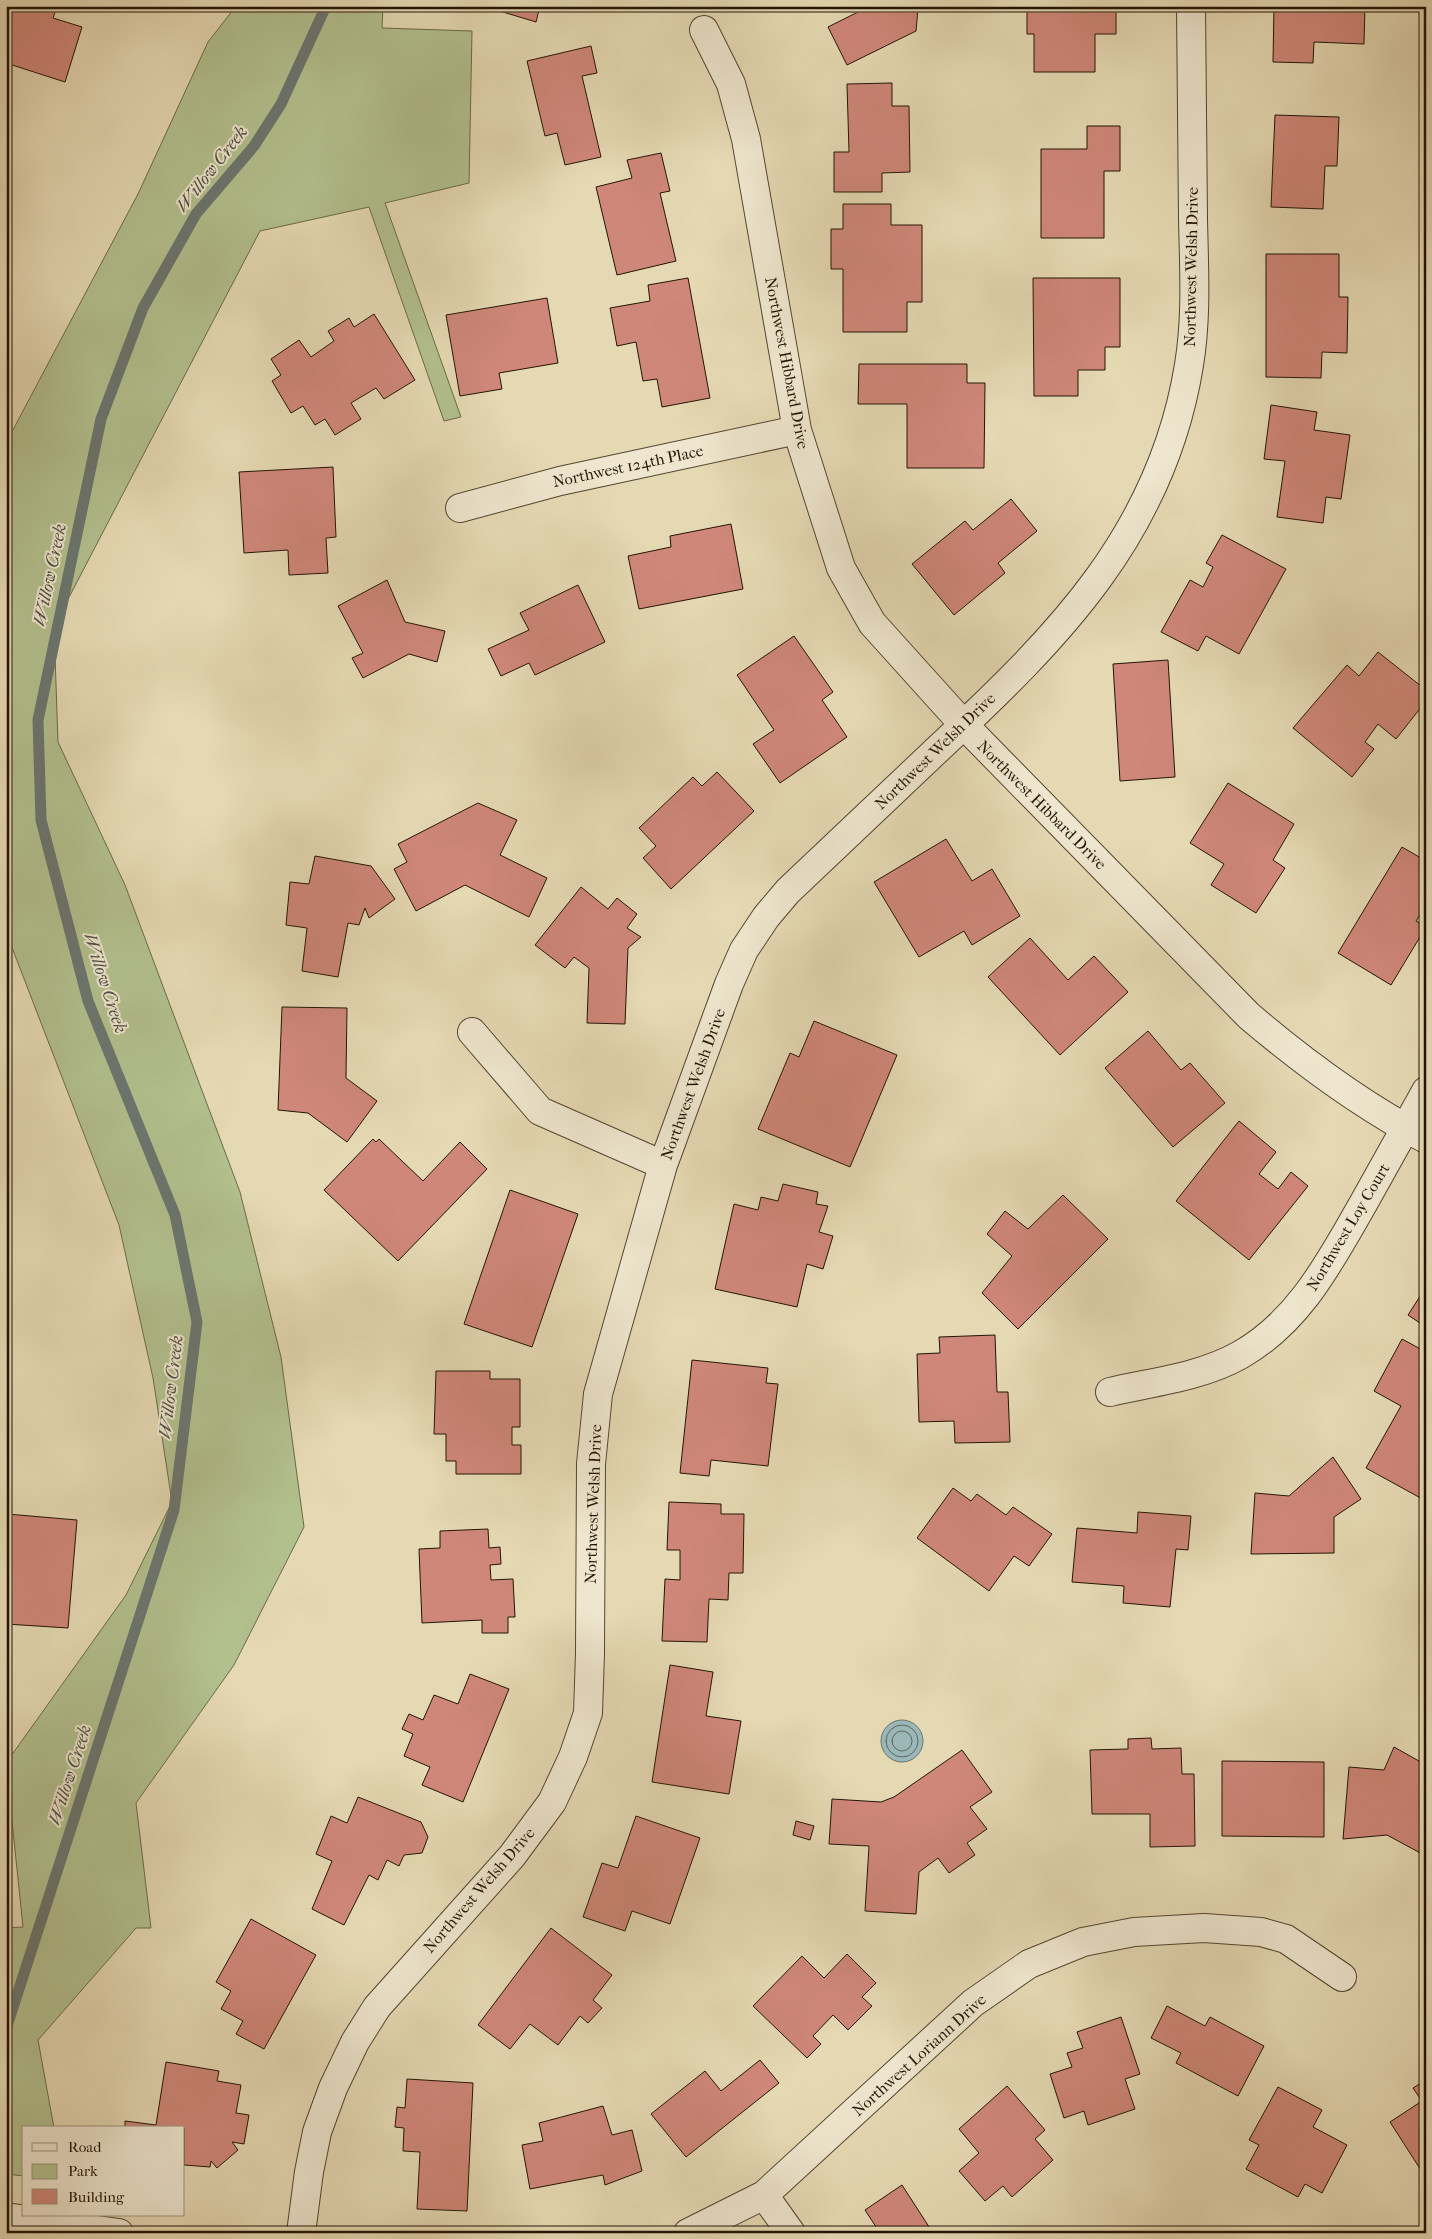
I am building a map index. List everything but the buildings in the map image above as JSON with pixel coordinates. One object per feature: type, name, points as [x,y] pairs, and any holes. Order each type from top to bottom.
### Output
[{"type":"street","name":"Northwest Welsh Drive","points":[[301,2233],[309,2172],[317,2132],[333,2088],[355,2042],[377,2006],[512,1856],[552,1802],[573,1756],[585,1722],[588,1713],[590,1654],[591,1464],[598,1394],[663,1165],[729,984],[744,950],[766,917],[788,891],[964,725],[1045,644],[1110,564],[1135,524],[1156,480],[1174,431],[1189,365],[1194,312],[1191,6]]},
{"type":"street","name":"Northwest Hibbard Drive","points":[[704,30],[731,84],[746,139],[797,430],[841,568],[872,623],[964,725],[1250,1016],[1284,1046],[1316,1069],[1416,1134]]},
{"type":"street","name":"Northwest 124th Place","points":[[460,508],[560,481],[797,430]]},
{"type":"street","points":[[472,1032],[540,1111],[663,1165]]},
{"type":"street","name":"Northwest Loy Court","points":[[1110,1392],[1203,1370],[1240,1355],[1273,1334],[1302,1301],[1416,1134],[1426,1091]]},
{"type":"street","name":"Northwest Loriann Drive","points":[[688,2233],[764,2195],[973,2003],[1028,1964],[1083,1942],[1134,1932],[1186,1928],[1261,1932],[1286,1939],[1342,1977]]},
{"type":"street","points":[[764,2195],[791,2233]]},
{"type":"street","points":[[6,2216],[120,2233]]},
{"type":"green space","points":[[236,6],[383,6],[382,28],[472,31],[469,183],[385,203],[461,417],[444,421],[369,207],[260,231],[54,626],[58,742],[125,885],[240,1192],[281,1357],[304,1527],[234,1665],[136,1803],[151,1928],[136,1928],[38,2040],[54,2126],[22,2126],[22,2176],[6,2174],[6,1928],[23,1927],[6,1763],[126,1595],[172,1502],[153,1378],[119,1225],[6,932],[6,443],[138,194],[208,42]]},
{"type":"water","points":[[906,1720],[914,1723],[920,1729],[923,1741],[920,1753],[914,1759],[898,1762],[890,1759],[884,1753],[881,1737],[884,1729],[890,1723]]},
{"type":"waterway","name":"Willow Creek","points":[[6,2029],[174,1510],[197,1322],[175,1215],[88,1001],[41,820],[38,720],[101,419],[143,308],[196,214],[254,146],[281,104],[326,6]]}]
